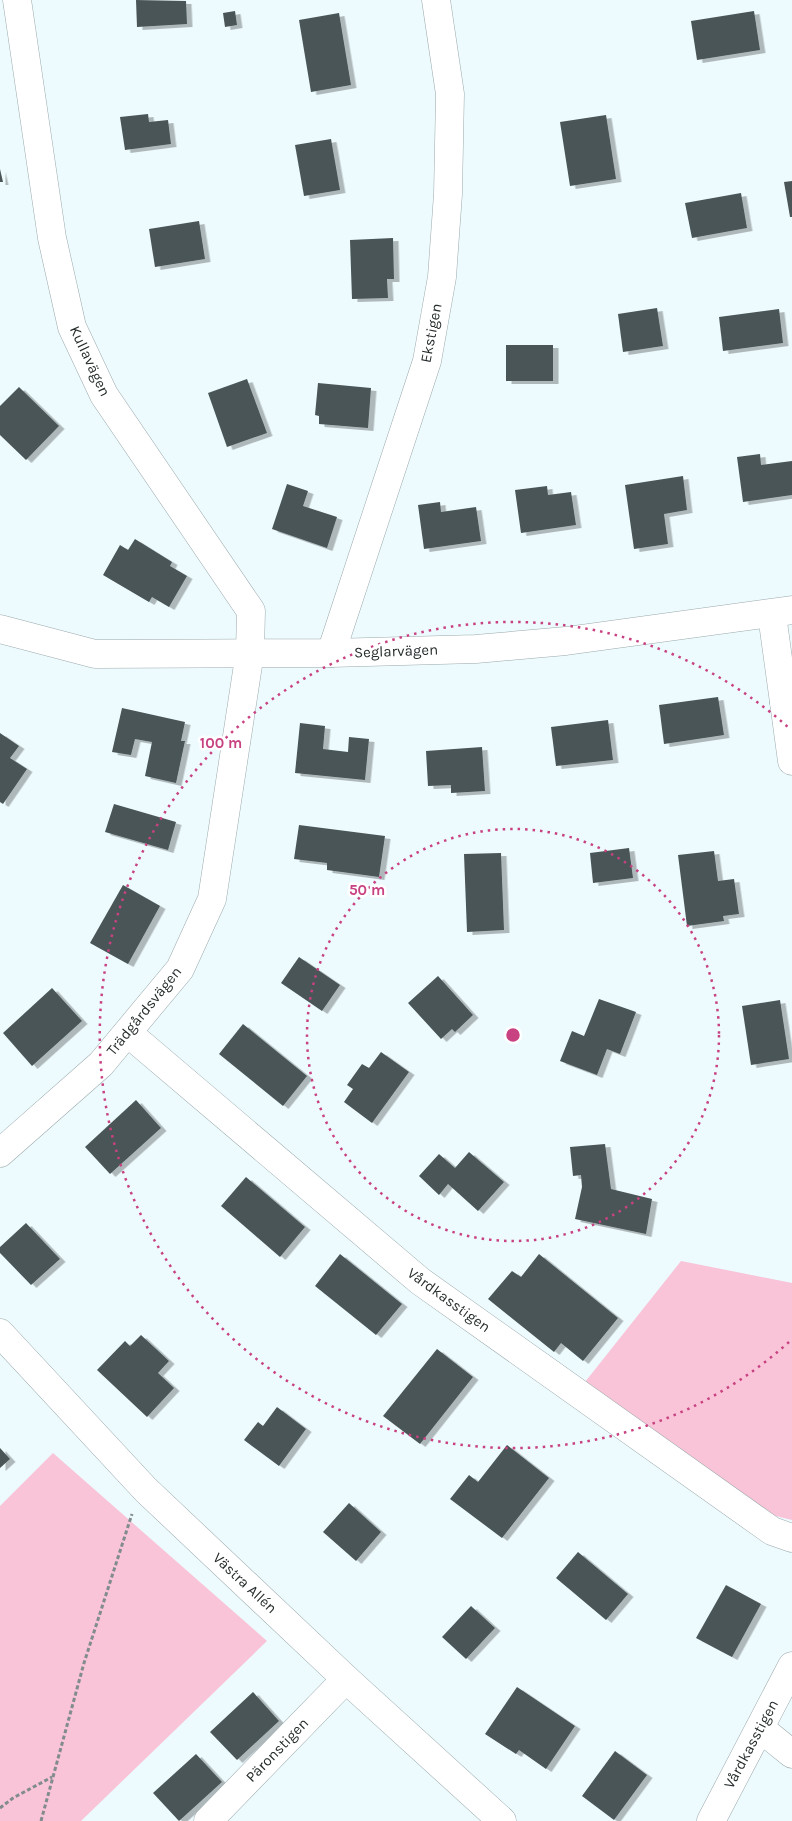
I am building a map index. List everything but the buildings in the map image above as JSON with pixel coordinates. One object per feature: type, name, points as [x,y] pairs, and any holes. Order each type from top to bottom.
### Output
[{"type":"street","name":"Kullavägen","points":[[17,0],[52,238],[72,327],[104,395],[251,611],[250,652]]},
{"type":"street","name":"Ekstigen","points":[[331,653],[427,360],[442,277],[448,194],[450,94],[436,0]]},
{"type":"street","name":"Seglarvägen","points":[[0,629],[95,654],[331,653],[476,649],[566,641],[782,613]]},
{"type":"street","points":[[782,613],[792,761]]},
{"type":"street","name":"Trädgårdsvägen","points":[[0,1152],[101,1064],[180,969],[212,900],[250,652]]},
{"type":"street","name":"Vårdkasstigen","points":[[128,1033],[420,1281],[772,1531],[792,1538]]},
{"type":"street","name":"Västra Allén","points":[[0,1333],[146,1490],[346,1679],[502,1821]]},
{"type":"street","name":"Vårdkasstigen","points":[[711,1821],[792,1666]]},
{"type":"street","name":"Päronstigen","points":[[208,1821],[346,1679]]},
{"type":"street","points":[[760,1728],[792,1754]]},
{"type":"path","points":[[41,1821],[87,1654],[134,1507],[146,1490]]},
{"type":"path","points":[[0,1808],[13,1798],[53,1777]]},
{"type":"shaded area","points":[[681,1261],[792,1283],[792,1520],[767,1514],[585,1382]]},
{"type":"shaded area","points":[[53,1453],[267,1641],[81,1821],[0,1821],[0,1506]]}]
